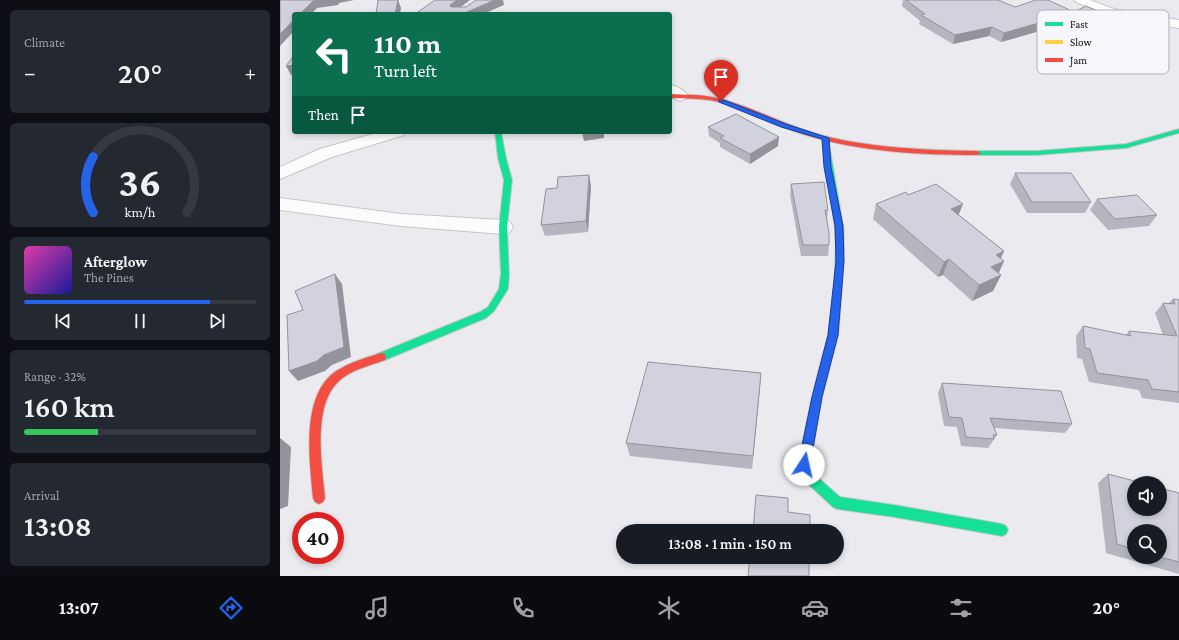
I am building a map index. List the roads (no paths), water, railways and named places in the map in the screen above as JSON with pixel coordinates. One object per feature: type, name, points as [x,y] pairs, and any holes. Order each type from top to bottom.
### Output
[{"type":"street","points":[[1080,0],[1105,10]]},
{"type":"street","points":[[1169,23],[1179,24]]},
{"type":"street","points":[[673,94],[721,101],[784,126],[825,138],[889,148],[948,153],[1036,153],[1126,146],[1179,131]]},
{"type":"street","points":[[280,174],[326,153],[391,134]]},
{"type":"street","points":[[319,498],[314,434],[322,398],[330,383],[342,374],[483,315],[491,309],[503,289],[505,274],[503,227],[508,180],[502,158],[498,134]]},
{"type":"street","points":[[825,138],[828,167],[839,226],[840,261],[833,335],[817,397],[804,465],[811,478],[837,503],[894,511],[1002,530]]},
{"type":"street","points":[[280,204],[401,220],[503,227]]}]
